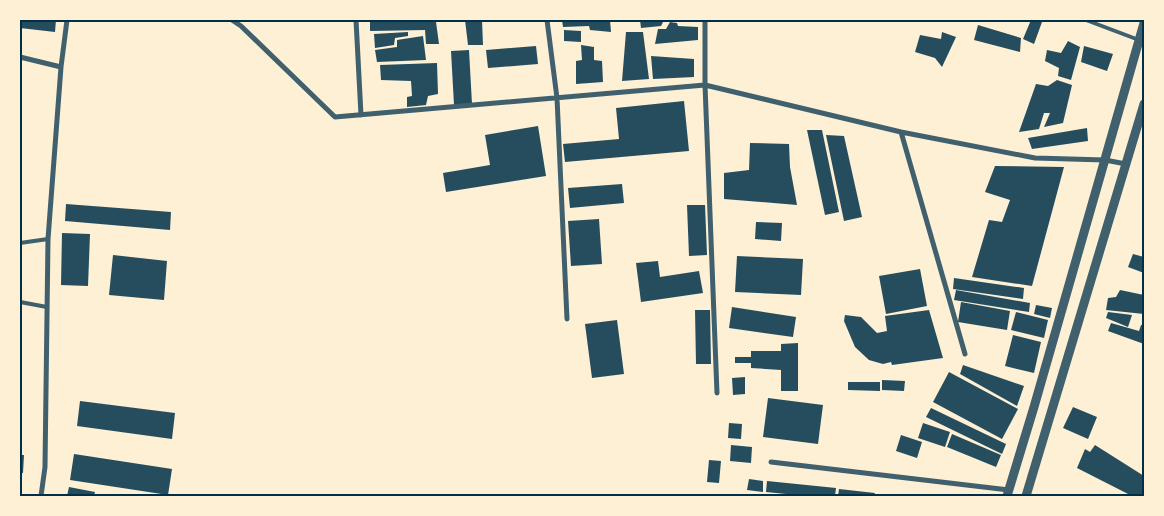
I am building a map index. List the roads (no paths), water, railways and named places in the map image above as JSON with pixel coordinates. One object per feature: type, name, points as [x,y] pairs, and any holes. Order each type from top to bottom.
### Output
[{"type":"street","points":[[41,496],[45,466],[48,239],[61,68],[67,20]]},
{"type":"street","points":[[232,20],[241,26],[335,117],[705,85],[901,132],[1035,158],[1105,160],[1126,164]]},
{"type":"street","points":[[356,20],[361,115]]},
{"type":"street","points":[[546,20],[557,98],[567,319]]},
{"type":"street","points":[[706,20],[705,85],[717,393]]},
{"type":"street","points":[[771,462],[1008,493],[1144,23]]},
{"type":"street","points":[[20,58],[61,68]]},
{"type":"street","points":[[1026,496],[1144,104]]},
{"type":"street","points":[[901,132],[965,354]]},
{"type":"street","points":[[1034,407],[1051,412]]},
{"type":"lane","points":[[1086,20],[1139,40]]},
{"type":"lane","points":[[20,243],[48,239]]},
{"type":"lane","points":[[20,302],[48,306]]}]
